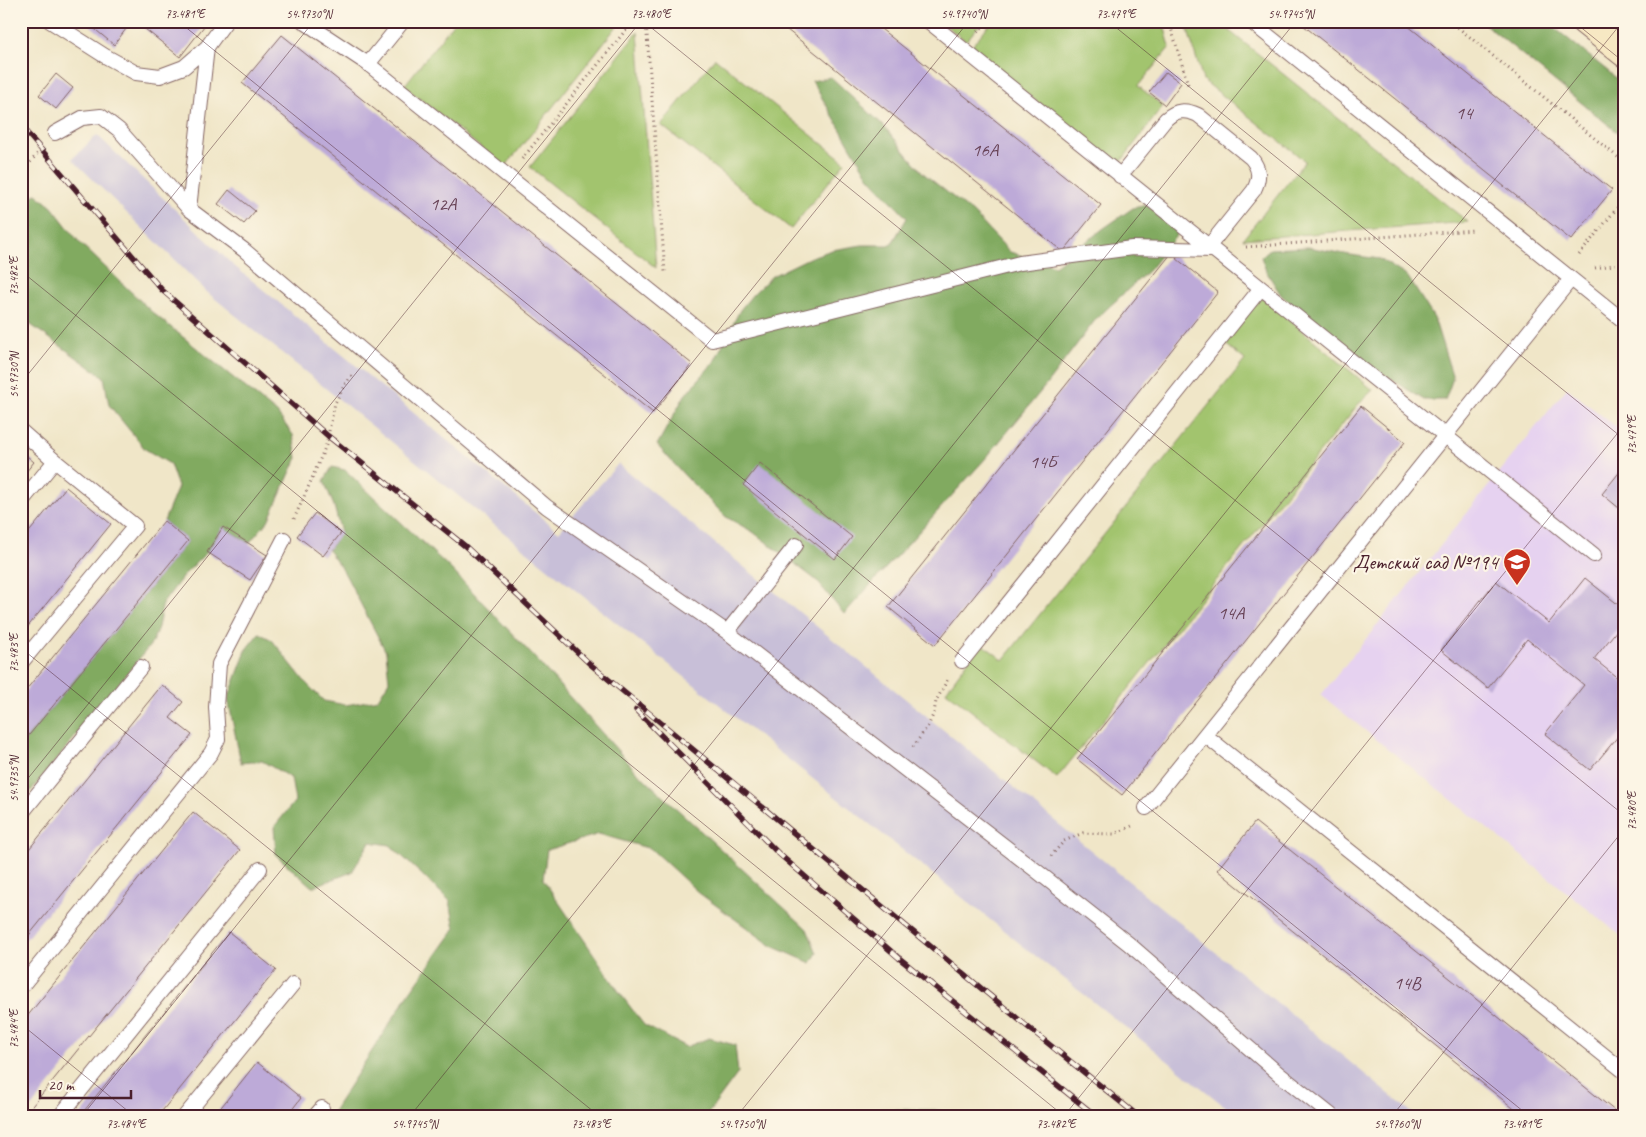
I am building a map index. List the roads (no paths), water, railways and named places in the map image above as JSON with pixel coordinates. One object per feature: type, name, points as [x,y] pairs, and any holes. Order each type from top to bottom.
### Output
[{"type":"main road","points":[[1585,21],[1625,53]]},
{"type":"lane","points":[[50,21],[136,73],[160,76],[184,67],[207,48],[226,21]]},
{"type":"lane","points":[[303,21],[368,64],[712,340],[1020,263],[1132,248],[1211,248]]},
{"type":"lane","points":[[368,64],[403,21]]},
{"type":"lane","points":[[928,21],[1594,556]]},
{"type":"lane","points":[[1250,21],[1625,322]]},
{"type":"lane","points":[[189,209],[207,48]]},
{"type":"lane","points":[[1120,176],[1172,113],[1190,111],[1198,115],[1251,158],[1259,173],[1258,182],[1254,190],[1211,248]]},
{"type":"lane","points":[[55,133],[82,118],[101,116],[119,130],[189,209],[244,250],[547,507],[727,632],[1038,872],[1129,944],[1279,1074],[1332,1116]]},
{"type":"lane","points":[[1146,808],[1445,436],[1568,276]]},
{"type":"lane","points":[[962,661],[1261,288]]},
{"type":"lane","points":[[21,432],[135,526],[21,663]]},
{"type":"lane","points":[[21,502],[54,461]]},
{"type":"lane","points":[[21,987],[211,754],[218,739],[216,708],[219,664],[284,539]]},
{"type":"lane","points":[[727,632],[796,545]]},
{"type":"lane","points":[[21,814],[141,667]]},
{"type":"lane","points":[[1205,736],[1625,1072]]},
{"type":"lane","points":[[60,1116],[260,869]]},
{"type":"lane","points":[[185,1116],[293,984]]},
{"type":"railway","points":[[21,126],[162,290],[328,436],[465,546],[590,664],[1138,1116]]},
{"type":"railway","points":[[636,710],[778,853],[899,958],[1096,1116]]},
{"type":"place","name":"Детский сад №194","points":[[1517,586]]}]
